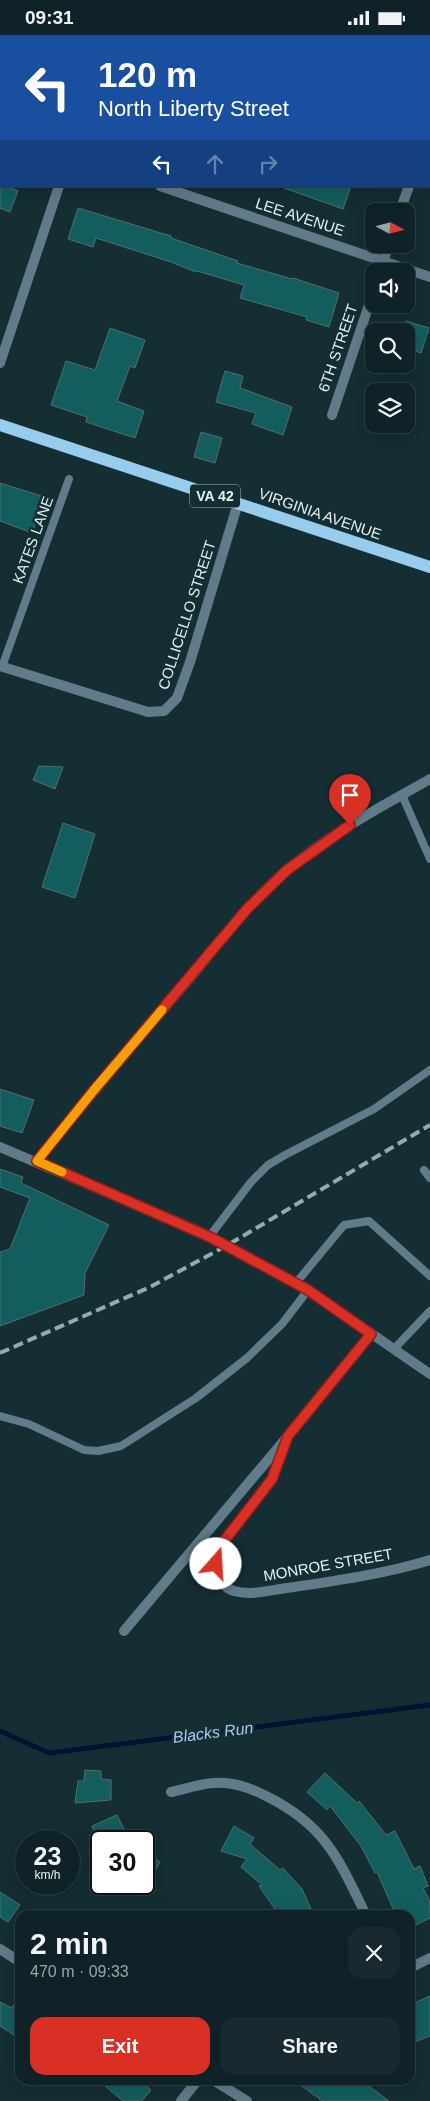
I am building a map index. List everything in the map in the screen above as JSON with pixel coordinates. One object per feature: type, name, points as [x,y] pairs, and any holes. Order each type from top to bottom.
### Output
[{"type":"main road","name":"VIRGINIA AVENUE","points":[[0,425],[238,503],[372,550],[430,567]]},
{"type":"street","points":[[0,363],[60,187]]},
{"type":"street","name":"LEE AVENUE","points":[[163,187],[374,263]]},
{"type":"street","points":[[403,203],[409,187]]},
{"type":"street","name":"LEE AVENUE","points":[[415,274],[430,277]]},
{"type":"street","name":"6TH STREET","points":[[332,415],[366,313]]},
{"type":"street","name":"COLLICELLO STREET","points":[[1,667],[148,712],[164,711],[177,698],[190,662],[238,503]]},
{"type":"street","points":[[37,1161],[94,1090],[260,895],[287,870],[326,841],[430,779]]},
{"type":"street","points":[[0,1147],[37,1161],[209,1237],[308,1290],[430,1374]]},
{"type":"street","name":"MONROE STREET","points":[[124,1631],[371,1334]]},
{"type":"street","name":"MONROE STREET","points":[[288,1436],[272,1479],[219,1549],[216,1557],[217,1571],[228,1587],[233,1591],[265,1591],[331,1582],[430,1560]]},
{"type":"street","points":[[171,1792],[214,1783],[249,1787],[289,1807],[320,1834],[339,1861],[364,1910]]},
{"type":"street","points":[[0,1949],[15,1959]]},
{"type":"street","points":[[415,1966],[430,1959]]},
{"type":"street","points":[[181,2101],[194,2085]]},
{"type":"street","points":[[220,2085],[247,2101]]},
{"type":"lane","name":"KATES LANE","points":[[1,667],[69,479]]},
{"type":"lane","points":[[402,795],[430,859]]},
{"type":"lane","points":[[209,1237],[251,1182],[268,1165],[374,1109],[430,1070]]},
{"type":"lane","points":[[424,1170],[430,1178]]},
{"type":"lane","points":[[296,1283],[344,1225],[369,1221],[430,1276]]},
{"type":"lane","points":[[0,1417],[29,1424],[84,1450],[98,1451],[121,1446],[196,1398],[247,1358],[282,1324],[308,1290]]},
{"type":"lane","points":[[394,1349],[430,1311]]},
{"type":"building","points":[[0,187],[9,187],[18,191],[10,212],[0,208]]},
{"type":"building","points":[[284,187],[351,187],[343,209]]},
{"type":"building","points":[[78,208],[171,236],[171,238],[238,261],[237,263],[339,293],[329,327],[306,320],[307,317],[240,298],[244,285],[196,272],[96,238],[93,247],[68,239]]},
{"type":"building","points":[[415,324],[429,328],[421,353],[415,351]]},
{"type":"building","points":[[110,328],[145,340],[135,368],[130,366],[117,401],[144,411],[135,438],[86,422],[87,417],[51,405],[66,361],[95,370]]},
{"type":"building","points":[[225,371],[243,376],[240,388],[292,407],[283,435],[252,424],[256,413],[216,402]]},
{"type":"building","points":[[201,432],[222,438],[215,463],[194,457]]},
{"type":"building","points":[[0,483],[45,497],[32,533],[0,521]]},
{"type":"building","points":[[39,766],[63,767],[55,789],[33,780]]},
{"type":"building","points":[[63,823],[95,834],[75,898],[42,887]]},
{"type":"building","points":[[0,1089],[34,1100],[22,1133],[0,1126]]},
{"type":"building","points":[[0,1169],[23,1177],[21,1183],[109,1225],[85,1273],[84,1295],[0,1326],[0,1252],[10,1249],[30,1198],[0,1187]]},
{"type":"building","points":[[85,1770],[101,1771],[101,1779],[111,1780],[111,1800],[75,1803],[78,1781],[84,1781]]},
{"type":"building","points":[[325,1773],[357,1803],[359,1801],[386,1835],[395,1831],[414,1869],[420,1866],[428,1886],[423,1888],[430,1902],[430,1918],[415,1926],[415,1910],[394,1910],[377,1872],[375,1873],[361,1846],[330,1806],[327,1810],[307,1792]]},
{"type":"building","points":[[117,1815],[124,1830],[94,1830],[92,1826]]},
{"type":"building","points":[[234,1826],[254,1838],[250,1844],[280,1870],[283,1868],[302,1889],[312,1910],[276,1910],[259,1886],[262,1885],[241,1867],[247,1859],[221,1851]]},
{"type":"building","points":[[155,1859],[160,1862],[155,1870]]},
{"type":"building","points":[[0,1892],[20,1905],[8,1922],[0,1917]]},
{"type":"building","points":[[430,1996],[430,2036],[415,2042],[415,2003]]},
{"type":"building","points":[[0,2002],[12,2008],[15,2003],[15,2036],[0,2026]]},
{"type":"building","points":[[104,2085],[146,2085],[151,2090],[142,2101],[123,2101]]},
{"type":"building","points":[[301,2085],[368,2085],[389,2101],[322,2101]]},
{"type":"waterway","name":"Blacks Run","points":[[0,1731],[49,1753],[430,1705]]},
{"type":"railway","points":[[0,1353],[150,1287],[226,1246],[430,1125]]},
{"type":"slow traffic","points":[[62,1172],[37,1161],[162,1010]]},
{"type":"route","points":[[216,1564],[216,1557],[221,1545],[272,1479],[288,1436],[371,1334],[308,1290],[212,1238],[37,1161],[94,1090],[247,909],[287,870],[350,825]]}]
